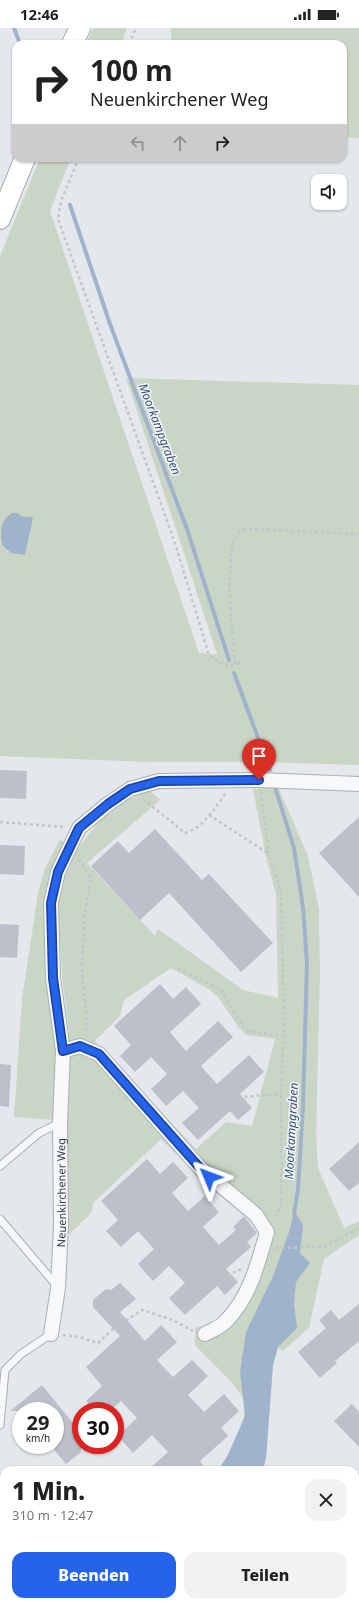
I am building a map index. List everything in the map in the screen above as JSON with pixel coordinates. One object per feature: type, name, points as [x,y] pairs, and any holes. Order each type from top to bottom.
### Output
[{"type":"main road","points":[[74,40],[80,28]]},
{"type":"main road","points":[[0,219],[23,162]]},
{"type":"street","name":"Neuenkirchener Weg","points":[[51,1334],[58,1288],[61,1226],[60,1123],[63,1051],[53,978],[51,903],[58,872],[79,828],[108,804],[130,789],[159,781],[259,780],[359,784]]},
{"type":"street","points":[[63,1051],[80,1046],[99,1054],[200,1168],[256,1215],[267,1232],[254,1276],[236,1308],[226,1322],[205,1334]]},
{"type":"lane","points":[[0,1166],[39,1132],[60,1123]]},
{"type":"lane","points":[[0,1219],[58,1288]]},
{"type":"lane","points":[[0,1425],[5,1370],[21,1354],[51,1334]]},
{"type":"path","points":[[131,40],[136,28]]},
{"type":"path","points":[[77,162],[61,201],[58,219],[175,543],[209,655],[225,666],[242,663]]},
{"type":"path","points":[[235,664],[229,588],[232,544],[240,532],[249,529],[359,534]]},
{"type":"path","points":[[130,789],[185,833],[192,831],[209,816],[235,780]]},
{"type":"path","points":[[259,780],[269,855],[280,892],[284,1024],[281,1094],[281,1204],[267,1232]]},
{"type":"path","points":[[209,816],[269,855]]},
{"type":"path","points":[[0,822],[48,824],[79,828]]},
{"type":"path","points":[[69,849],[83,863],[91,878],[83,939],[82,973],[87,1026],[80,1046]]},
{"type":"path","points":[[178,969],[220,989],[246,1032],[283,1036]]},
{"type":"path","points":[[235,1103],[241,1097],[281,1094]]},
{"type":"path","points":[[278,1249],[324,1247],[359,1228]]},
{"type":"path","points":[[51,1334],[79,1337],[98,1343],[113,1329],[142,1310],[173,1320],[192,1330],[205,1334]]},
{"type":"green space","points":[[93,28],[127,28],[122,40],[88,40]]},
{"type":"green space","points":[[171,28],[359,28],[359,138],[347,137],[347,40],[171,40]]},
{"type":"green space","points":[[38,162],[69,162],[50,211],[199,653],[217,654],[126,378],[359,385],[359,765],[261,762],[147,762],[0,756],[0,256]],"holes":[[[21,516],[32,517],[33,519],[25,555],[7,551]]]},
{"type":"green space","points":[[253,789],[279,789],[308,856],[319,909],[320,973],[316,1135],[318,1168],[344,1228],[359,1221],[359,1235],[324,1259],[309,1328],[283,1351],[278,1348],[273,1365],[266,1458],[264,1466],[221,1466],[238,1435],[244,1414],[244,1405],[242,1397],[238,1391],[195,1345],[195,1328],[216,1322],[225,1315],[245,1282],[263,1233],[254,1220],[206,1183],[161,1139],[94,1202],[91,1213],[69,1235],[65,1165],[69,1032],[62,976],[58,905],[65,877],[77,850],[99,821],[127,800],[150,790],[160,800],[87,863],[155,936],[158,929],[243,990],[278,998],[276,895],[266,857]],"holes":[[[171,968],[210,990],[218,997],[239,1028],[246,1035],[275,1039],[252,1126],[226,1122],[196,1149],[95,1041],[120,1016],[124,1000]]]},
{"type":"green space","points":[[60,839],[66,844],[47,900],[48,992],[55,1045],[55,1120],[14,1117],[22,999],[38,893],[45,868]]},
{"type":"water","points":[[12,513],[32,517],[33,519],[25,555],[11,553],[2,545],[1,535],[3,523]]},
{"type":"water","points":[[294,1211],[303,1225],[300,1253],[310,1263],[296,1282],[294,1303],[297,1328],[278,1347],[273,1365],[266,1458],[264,1466],[221,1466],[227,1457],[245,1416],[240,1372],[246,1332],[273,1276],[289,1232]]},
{"type":"building","points":[[0,770],[27,771],[26,799],[0,798]]},
{"type":"building","points":[[359,817],[359,897],[319,853]]},
{"type":"building","points":[[155,829],[202,880],[209,874],[273,943],[241,972],[169,893],[140,920],[91,866],[118,841],[129,853]]},
{"type":"building","points":[[0,845],[25,846],[24,875],[0,874]]},
{"type":"building","points":[[0,924],[19,925],[17,958],[0,957]]},
{"type":"building","points":[[160,984],[173,999],[186,987],[201,1004],[170,1032],[186,1051],[218,1021],[233,1037],[201,1066],[217,1084],[249,1055],[264,1072],[240,1094],[252,1108],[238,1120],[230,1111],[198,1140],[182,1123],[199,1108],[183,1091],[166,1106],[151,1089],[167,1074],[151,1057],[135,1072],[120,1056],[131,1045],[114,1026]]},
{"type":"building","points":[[0,1064],[11,1065],[9,1107],[0,1106]]},
{"type":"building","points":[[359,1142],[359,1183],[349,1191],[329,1169]]},
{"type":"building","points":[[147,1159],[160,1174],[173,1162],[188,1178],[172,1193],[188,1211],[205,1196],[219,1212],[203,1227],[219,1245],[236,1230],[233,1227],[244,1216],[257,1233],[247,1242],[251,1247],[226,1269],[238,1282],[225,1295],[217,1286],[185,1315],[169,1298],[185,1283],[169,1266],[153,1281],[138,1264],[154,1249],[138,1231],[121,1247],[106,1231],[118,1220],[101,1201]]},
{"type":"building","points":[[120,1283],[136,1299],[120,1312],[145,1341],[161,1325],[177,1342],[157,1360],[173,1377],[192,1360],[208,1376],[188,1395],[204,1412],[224,1394],[239,1411],[221,1428],[228,1436],[200,1461],[203,1465],[202,1466],[152,1466],[168,1452],[152,1435],[133,1453],[124,1443],[124,1430],[137,1418],[124,1404],[124,1402],[86,1401],[102,1386],[86,1367],[120,1336],[93,1307],[93,1300],[106,1289],[111,1290]]},
{"type":"building","points":[[359,1304],[359,1341],[335,1361],[337,1363],[320,1378],[298,1352],[326,1328],[319,1320],[331,1310],[339,1320]]},
{"type":"building","points":[[42,1385],[56,1402],[21,1402]]},
{"type":"building","points":[[352,1404],[359,1412],[359,1447],[334,1421]]},
{"type":"building","points":[[64,1412],[72,1422],[72,1454],[78,1454],[66,1464],[58,1454],[64,1454]]},
{"type":"waterway","name":"Moorkampgraben","points":[[14,28],[18,40]]},
{"type":"waterway","name":"Moorkampgraben","points":[[70,205],[110,324],[188,532],[229,660]]},
{"type":"waterway","name":"Moorkampgraben","points":[[234,673],[270,770]]},
{"type":"waterway","name":"Moorkampgraben","points":[[275,787],[294,848],[303,907],[307,964],[303,1105],[298,1189],[294,1214]]},
{"type":"route","points":[[209,1177],[99,1054],[80,1046],[63,1051],[53,978],[51,903],[58,872],[79,828],[108,804],[130,789],[159,781],[259,780]]}]
